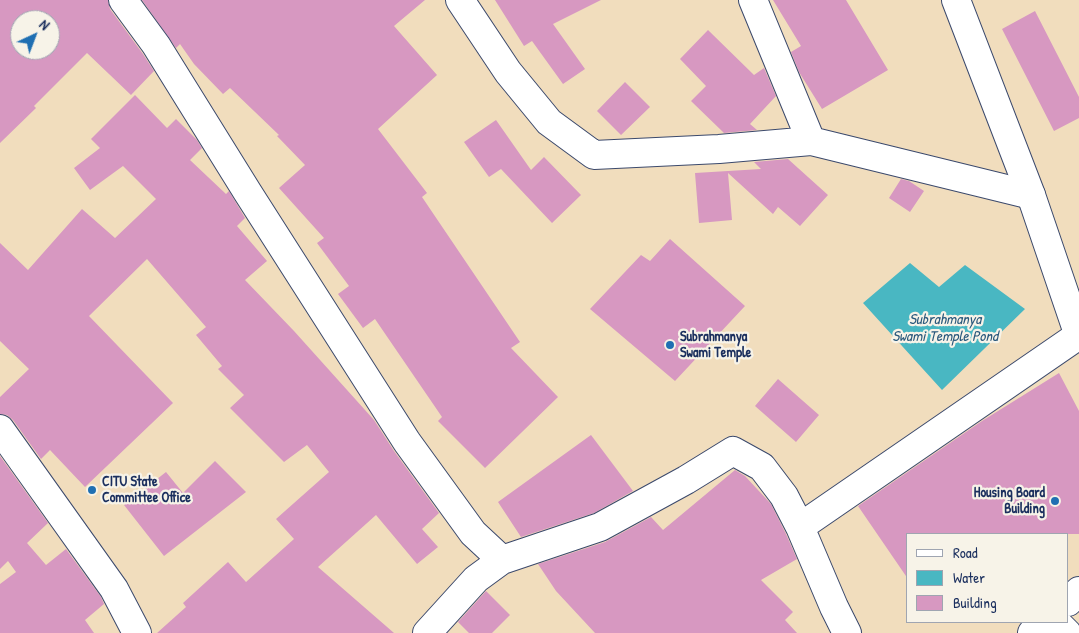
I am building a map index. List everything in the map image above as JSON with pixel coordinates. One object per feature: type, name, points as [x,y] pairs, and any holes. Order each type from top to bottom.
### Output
[{"type":"street","points":[[123,0],[156,44],[406,442],[473,533],[502,560]]},
{"type":"street","points":[[460,0],[508,72],[549,122],[594,155],[719,149],[810,141],[1031,195]]},
{"type":"street","points":[[753,0],[810,141]]},
{"type":"street","points":[[800,527],[1079,336],[1031,195],[956,0]]},
{"type":"street","points":[[0,429],[114,589],[137,633]]},
{"type":"street","points":[[427,633],[476,579],[502,560],[600,527],[686,480],[733,451],[762,467],[784,496],[800,527],[847,633]]},
{"type":"street","points":[[1069,601],[1079,591]]},
{"type":"street","points":[[1032,633],[1047,623]]},
{"type":"street","points":[[1057,623],[1067,633]]},
{"type":"water","name":"Subrahmanya Swami Temple Pond","points":[[910,263],[939,287],[965,265],[1025,309],[942,390],[863,303]]},
{"type":"building","points":[[0,0],[108,0],[110,9],[154,71],[131,95],[87,53],[34,106],[36,108],[0,143]]},
{"type":"building","points":[[142,0],[425,0],[394,26],[437,75],[378,129],[427,193],[422,197],[520,342],[511,348],[558,397],[485,468],[438,421],[442,417],[375,319],[363,328],[338,294],[349,286],[317,243],[324,238],[279,188],[305,165],[277,136],[279,135],[230,88],[223,94],[194,64],[180,44],[176,48]]},
{"type":"building","points":[[495,0],[601,0],[553,24],[585,69],[563,84],[532,41],[524,46]]},
{"type":"building","points":[[773,0],[846,0],[888,70],[822,109],[799,72],[791,52],[801,46]]},
{"type":"building","points":[[1035,11],[1079,97],[1079,118],[1054,131],[1002,29]]},
{"type":"building","points":[[708,30],[754,75],[764,68],[776,96],[750,124],[757,130],[724,133],[691,101],[706,86],[680,59]]},
{"type":"building","points":[[625,82],[650,107],[621,135],[597,111]]},
{"type":"building","points":[[135,95],[167,128],[176,119],[197,140],[202,148],[190,160],[226,194],[229,191],[245,218],[237,226],[267,261],[245,280],[374,420],[439,513],[422,529],[438,547],[417,564],[376,515],[318,567],[394,633],[157,633],[186,607],[183,603],[228,562],[246,582],[294,539],[276,519],[329,472],[307,445],[284,462],[230,408],[244,395],[218,369],[222,366],[196,335],[206,327],[147,259],[89,316],[173,403],[85,487],[50,450],[41,459],[13,420],[7,415],[0,414],[0,397],[29,369],[0,341],[0,243],[28,270],[82,209],[115,238],[156,199],[123,166],[90,190],[74,168],[100,148],[91,139]]},
{"type":"building","points":[[496,120],[531,170],[544,157],[581,195],[552,223],[501,169],[489,177],[464,142]]},
{"type":"building","points":[[788,159],[828,195],[800,226],[778,207],[773,214],[728,173],[732,220],[699,223],[695,173],[761,169],[754,162]]},
{"type":"building","points":[[901,179],[909,181],[924,191],[910,212],[889,198]]},
{"type":"building","name":"Subrahmanya Swami Temple","points":[[670,239],[745,306],[675,381],[590,309],[641,255],[650,261]]},
{"type":"building","points":[[1059,373],[1079,411],[1079,534],[906,533],[906,576],[858,506],[982,421]]},
{"type":"building","points":[[778,379],[819,415],[796,442],[755,406]]},
{"type":"building","points":[[591,435],[633,491],[594,513],[521,537],[498,502]]},
{"type":"building","points":[[0,456],[48,523],[27,543],[46,565],[66,549],[101,597],[104,604],[85,620],[94,633],[0,633],[0,584],[16,572],[8,561],[0,569]]},
{"type":"building","points":[[215,461],[246,492],[164,556],[124,505],[166,472],[183,493]]},
{"type":"building","points":[[735,470],[745,476],[771,504],[797,559],[761,580],[793,612],[785,620],[797,633],[595,633],[556,591],[538,564],[605,542],[651,517],[663,530]]},
{"type":"building","points":[[486,591],[510,615],[492,633],[469,633],[458,622]]},
{"type":"place","name":"Subrahmanya Swami Temple","points":[[670,345]]},
{"type":"place","name":"CITU State Committee Office","points":[[92,490]]},
{"type":"place","name":"Housing Board Building","points":[[1055,501]]}]
